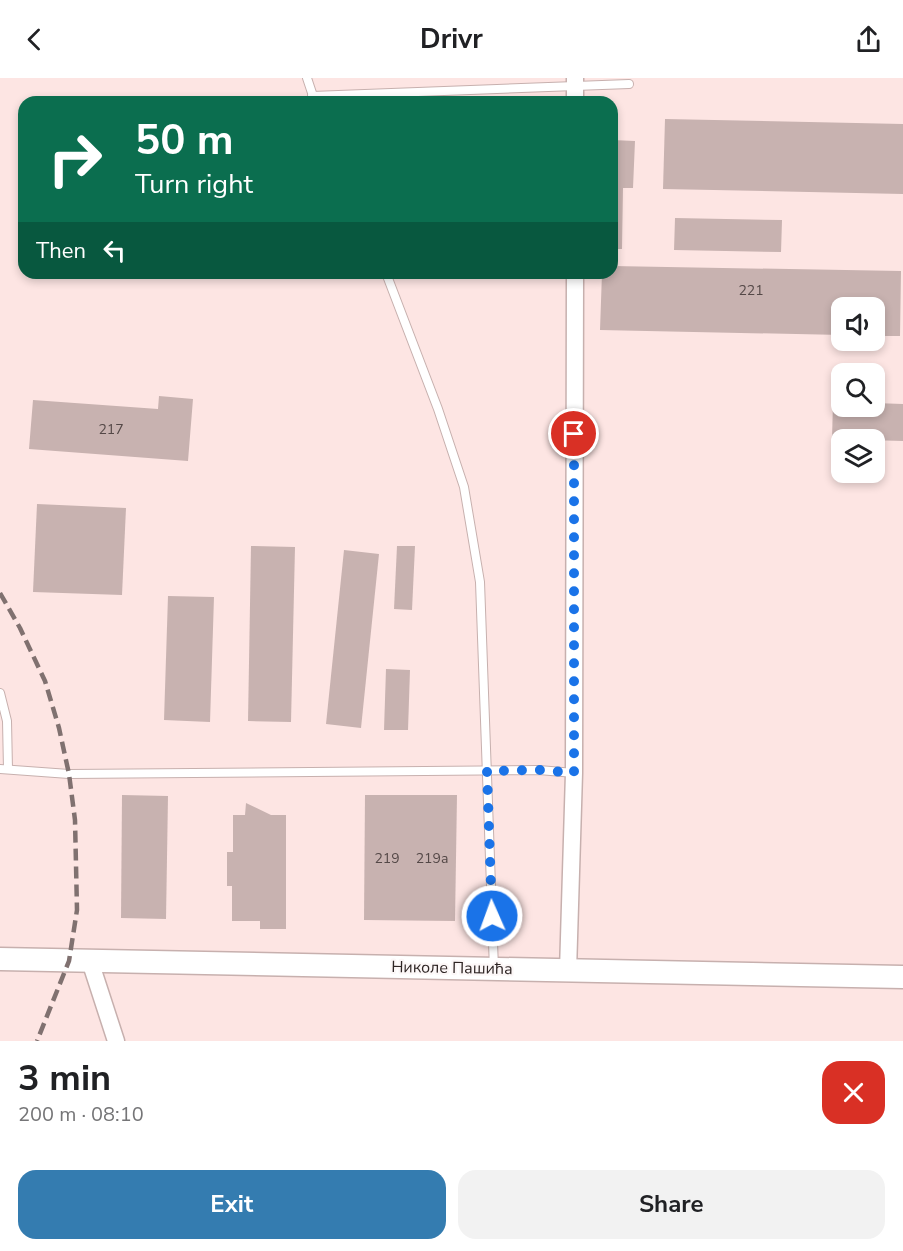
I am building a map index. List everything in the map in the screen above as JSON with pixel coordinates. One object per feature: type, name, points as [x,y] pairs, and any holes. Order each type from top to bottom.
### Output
[{"type":"main road","name":"Николе Пашића","points":[[0,959],[903,977]]},
{"type":"street","points":[[568,971],[574,773],[575,279]]},
{"type":"street","points":[[90,961],[116,1041]]},
{"type":"lane","points":[[307,78],[313,96]]},
{"type":"lane","points":[[392,96],[575,89],[630,84]]},
{"type":"lane","points":[[388,279],[438,409],[464,487],[480,582],[494,969]]},
{"type":"lane","points":[[0,693],[7,721],[4,769],[69,774],[539,770],[574,773]]},
{"type":"building","points":[[665,119],[903,124],[903,194],[663,189]]},
{"type":"building","points":[[618,140],[635,141],[633,188],[623,188],[622,249],[618,249]]},
{"type":"building","points":[[675,218],[782,220],[781,252],[674,250]]},
{"type":"building","points":[[618,266],[901,271],[900,336],[885,336],[885,297],[831,297],[831,335],[600,330],[602,279],[618,279]]},
{"type":"building","points":[[159,396],[193,399],[188,461],[29,449],[33,400],[158,409]]},
{"type":"building","points":[[885,403],[903,404],[903,441],[885,440],[885,429],[832,429],[833,417],[885,417]]},
{"type":"building","points":[[37,504],[126,508],[122,595],[33,592]]},
{"type":"building","points":[[251,546],[295,547],[291,722],[248,721]]},
{"type":"building","points":[[397,546],[415,546],[412,610],[394,609]]},
{"type":"building","points":[[344,550],[379,554],[361,728],[326,724]]},
{"type":"building","points":[[168,596],[214,597],[210,722],[164,720]]},
{"type":"building","points":[[386,669],[410,670],[408,730],[384,730]]},
{"type":"building","points":[[122,795],[168,796],[166,919],[121,918]]},
{"type":"building","points":[[365,795],[457,795],[455,921],[364,920]]},
{"type":"building","points":[[246,803],[271,815],[286,815],[286,929],[260,929],[260,921],[232,921],[232,886],[227,886],[227,852],[233,852],[233,815],[245,815]]},
{"type":"railway","points":[[0,593],[20,628],[45,681],[59,728],[69,774],[75,820],[77,910],[69,961],[37,1041]]},
{"type":"route","points":[[492,916],[487,771],[539,770],[574,773],[574,434]]}]
